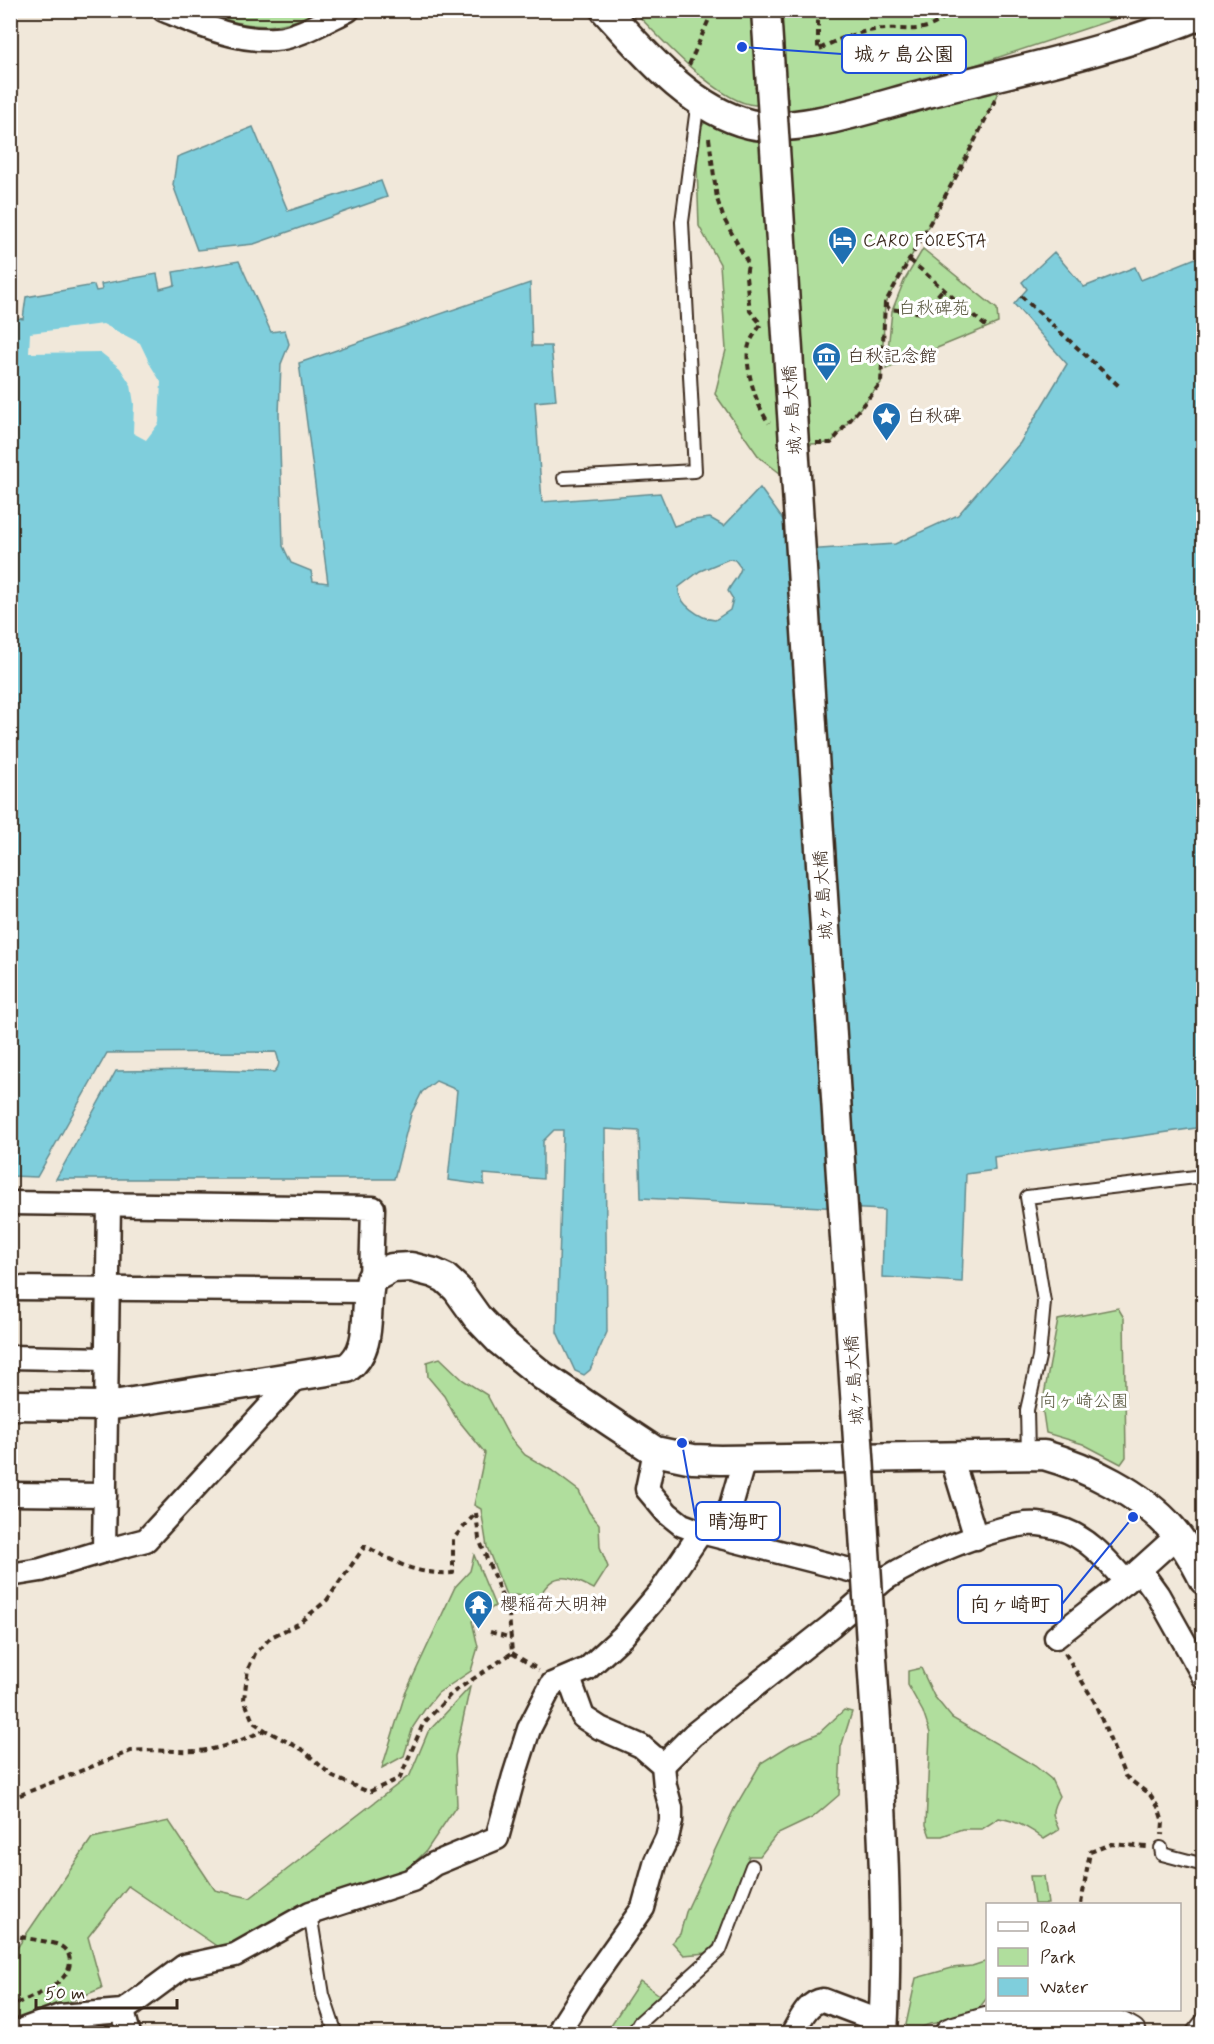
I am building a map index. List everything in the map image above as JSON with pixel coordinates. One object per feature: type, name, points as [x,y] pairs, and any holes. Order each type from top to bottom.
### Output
[{"type":"main road","points":[[951,2034],[1019,2016],[1065,2012],[1099,2019],[1130,2034]]},
{"type":"street","points":[[164,10],[214,31],[276,40],[301,32],[348,10]]},
{"type":"street","points":[[605,10],[661,69],[705,105],[751,124],[775,127],[851,114],[1136,38],[1203,13]]},
{"type":"street","name":"城ヶ島大橋","points":[[766,10],[884,1857],[886,1936],[884,2028]]},
{"type":"street","points":[[10,1203],[374,1208],[364,1344],[356,1361],[347,1368],[107,1406],[10,1405]]},
{"type":"street","points":[[104,1551],[108,1203]]},
{"type":"street","points":[[10,1288],[107,1290],[369,1285],[392,1269],[411,1267],[445,1278],[457,1289],[477,1317],[500,1341],[543,1376],[656,1451],[693,1459],[744,1460],[1044,1455],[1070,1462],[1094,1473],[1156,1513],[1177,1536],[1203,1580]]},
{"type":"street","points":[[10,1357],[106,1359]]},
{"type":"street","points":[[12,1577],[146,1540],[297,1377]]},
{"type":"street","points":[[656,1451],[647,1489],[667,1513],[682,1525],[712,1535],[885,1579]]},
{"type":"street","points":[[951,1456],[976,1538]]},
{"type":"street","points":[[11,2034],[60,2016],[123,2011],[184,1966],[235,1955],[310,1913],[411,1880],[434,1864],[497,1838],[529,1729],[560,1681],[587,1669],[623,1636],[712,1535],[744,1460]]},
{"type":"street","points":[[10,1494],[105,1495]]},
{"type":"street","points":[[663,1765],[693,1735],[831,1626],[885,1579],[906,1566],[976,1538],[1027,1524],[1043,1524],[1060,1528],[1085,1540],[1109,1562],[1158,1595],[1203,1677]]},
{"type":"street","points":[[1056,1637],[1133,1576],[1177,1536]]},
{"type":"street","points":[[560,1681],[583,1717],[600,1728],[641,1746],[663,1765],[665,1786],[671,1808],[667,1838],[656,1861],[643,1908],[589,1984],[562,2026],[560,2034]]},
{"type":"street","points":[[792,2034],[809,2007],[815,2001],[823,2000],[884,2028]]},
{"type":"street","points":[[123,2011],[129,2034]]},
{"type":"lane","points":[[564,478],[695,471],[682,222],[705,105]]},
{"type":"lane","points":[[1028,1454],[1027,1410],[1039,1357],[1044,1302],[1027,1197],[1203,1176]]},
{"type":"lane","points":[[1161,1848],[1162,1854],[1203,1865]]},
{"type":"lane","points":[[633,2034],[639,2023],[720,1950],[752,1866]]},
{"type":"lane","points":[[310,1913],[323,1995],[336,2034]]},
{"type":"lane","points":[[1191,2034],[1203,2018]]},
{"type":"path","points":[[686,71],[713,10]]},
{"type":"path","points":[[818,10],[818,50],[836,40],[875,29],[921,30],[942,21],[952,10]]},
{"type":"path","points":[[811,444],[831,443],[881,383],[885,303],[963,164],[1008,72]]},
{"type":"path","points":[[705,105],[717,198],[724,219],[748,263],[746,276],[750,311],[761,324],[748,346],[748,369],[763,415],[774,429]]},
{"type":"path","points":[[910,260],[989,329]]},
{"type":"path","points":[[885,303],[889,309],[923,313],[944,289]]},
{"type":"path","points":[[1021,296],[1119,386]]},
{"type":"path","points":[[476,1513],[479,1539],[509,1614],[512,1653],[452,1693],[423,1724],[400,1778],[369,1792],[333,1777],[303,1750],[253,1722],[244,1699],[248,1669],[255,1654],[271,1637],[298,1624],[327,1600],[365,1546],[405,1568],[432,1574],[453,1573],[453,1539],[476,1513]]},
{"type":"path","points":[[490,1632],[512,1638]]},
{"type":"path","points":[[1056,1637],[1094,1701],[1125,1776],[1150,1795],[1158,1807],[1163,1822],[1161,1848],[1112,1844],[1090,1852],[1082,1903]]},
{"type":"path","points":[[512,1653],[560,1681]]},
{"type":"path","points":[[10,1799],[131,1751],[148,1749],[199,1751],[231,1744],[265,1730]]},
{"type":"path","points":[[10,1934],[58,1945],[68,1952],[71,1963],[68,1973],[52,1988],[10,2006]]},
{"type":"green space","points":[[223,11],[322,11],[284,24],[261,26],[221,18]]},
{"type":"green space","points":[[634,11],[1139,11],[890,93],[789,113],[788,98],[755,105],[741,102],[725,93],[690,67]]},
{"type":"green space","points":[[1008,72],[963,164],[885,303],[881,383],[831,443],[811,444],[789,480],[759,457],[715,394],[726,350],[720,264],[699,226],[696,135],[713,110],[751,124]]},
{"type":"green space","name":"白秋碑苑","points":[[923,249],[997,309],[998,323],[886,369],[892,311],[904,281]]},
{"type":"green space","name":"向ヶ崎公園","points":[[1118,1308],[1124,1318],[1126,1457],[1121,1464],[1083,1444],[1046,1433],[1042,1406],[1058,1320]]},
{"type":"green space","points":[[440,1358],[463,1380],[487,1395],[510,1438],[525,1455],[551,1470],[579,1491],[589,1512],[599,1524],[600,1547],[608,1567],[594,1589],[564,1578],[551,1582],[540,1596],[506,1595],[487,1547],[481,1509],[474,1505],[485,1453],[455,1416],[444,1396],[428,1377],[427,1362]]},
{"type":"green space","points":[[474,1555],[495,1606],[472,1621],[478,1647],[471,1671],[438,1693],[413,1727],[404,1756],[382,1768],[405,1694],[455,1587],[470,1571]]},
{"type":"green space","points":[[921,1668],[934,1696],[952,1718],[1035,1766],[1051,1779],[1059,1796],[1053,1813],[1059,1830],[1044,1839],[1023,1826],[999,1818],[982,1829],[962,1829],[942,1836],[930,1836],[926,1825],[930,1733],[923,1712],[908,1685],[908,1671]]},
{"type":"green space","points":[[470,1687],[455,1756],[457,1805],[426,1851],[389,1888],[221,1949],[128,1886],[88,1937],[102,1988],[11,2026],[11,1949],[17,1948],[92,1838],[169,1821],[215,1890],[250,1898],[410,1775],[428,1732]]},
{"type":"green space","points":[[844,1710],[852,1712],[841,1747],[839,1795],[812,1818],[776,1835],[760,1856],[749,1856],[717,1942],[707,1953],[684,1955],[672,1942],[680,1934],[686,1912],[734,1809],[761,1763],[790,1745],[819,1733]]},
{"type":"green space","points":[[1030,1876],[1044,1876],[1048,1903],[1034,1903]]},
{"type":"green space","points":[[986,1961],[986,1999],[975,2013],[960,2019],[930,2024],[904,2034],[916,1978],[952,1968],[972,1966]]},
{"type":"green space","points":[[640,1981],[661,1996],[624,2033],[605,2034]]},
{"type":"water","points":[[253,127],[288,211],[381,181],[387,197],[254,244],[197,250],[173,185],[177,157]]},
{"type":"water","points":[[1054,252],[1084,287],[1135,267],[1141,280],[1203,255],[1203,1127],[994,1157],[995,1170],[966,1174],[962,1282],[882,1277],[884,1210],[641,1198],[639,1131],[605,1129],[607,1332],[590,1370],[584,1375],[575,1371],[557,1332],[563,1130],[554,1130],[543,1141],[543,1179],[484,1174],[484,1185],[448,1180],[457,1090],[436,1081],[422,1092],[411,1114],[394,1179],[56,1179],[116,1071],[274,1072],[279,1063],[276,1052],[107,1053],[37,1177],[11,1176],[10,317],[23,319],[26,297],[94,285],[96,291],[102,290],[101,284],[157,274],[160,289],[175,285],[173,272],[239,261],[271,332],[285,330],[289,344],[281,364],[279,414],[283,546],[291,563],[311,571],[313,581],[328,583],[299,363],[530,283],[532,346],[551,346],[556,400],[535,402],[542,502],[660,493],[674,526],[710,518],[724,526],[760,488],[805,550],[895,544],[958,515],[1020,443],[1067,364],[1014,304],[1027,289],[1022,282]],"holes":[[[729,559],[735,560],[741,568],[728,591],[733,599],[730,610],[715,620],[709,619],[691,609],[681,599],[679,587],[700,571]]]},
{"type":"pier","points":[[103,324],[140,343],[161,382],[159,423],[146,440],[133,433],[134,404],[131,385],[120,368],[100,352],[29,353],[30,333]]},
{"type":"place","name":"城ヶ島公園","points":[[742,47]]},
{"type":"place","name":"CARO FORESTA","points":[[842,266]]},
{"type":"place","name":"白秋記念館","points":[[826,382]]},
{"type":"place","name":"白秋碑","points":[[886,442]]},
{"type":"place","name":"晴海町","points":[[682,1443]]},
{"type":"place","name":"向ヶ崎町","points":[[1133,1517]]},
{"type":"place","name":"櫻稲荷大明神","points":[[479,1630]]}]
